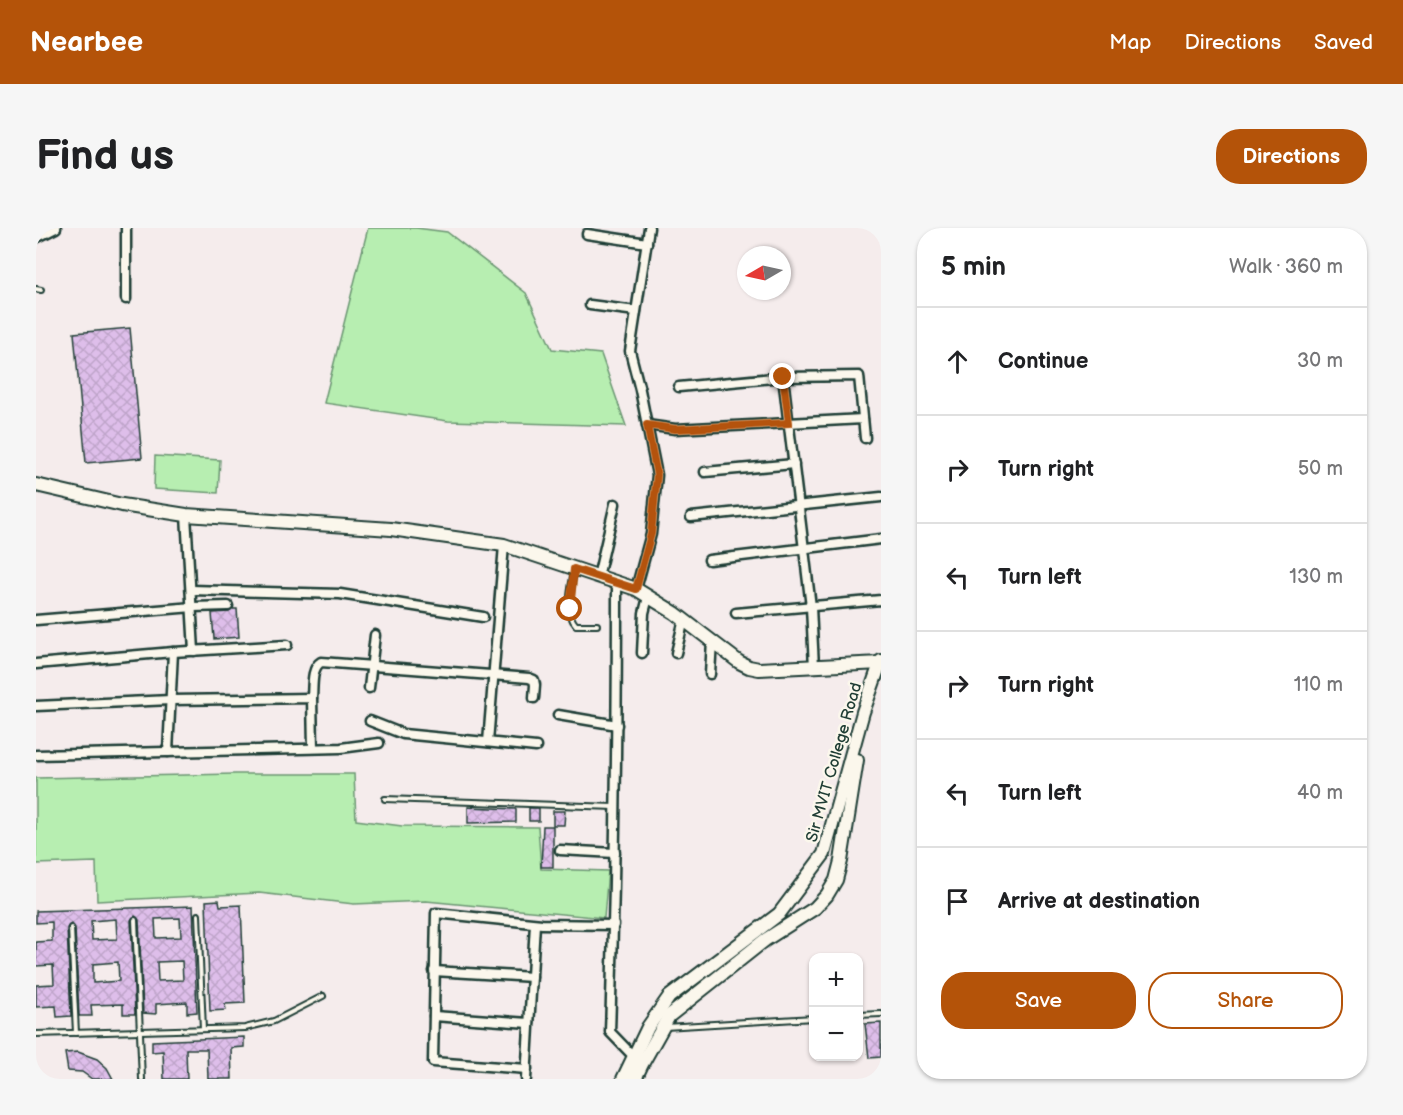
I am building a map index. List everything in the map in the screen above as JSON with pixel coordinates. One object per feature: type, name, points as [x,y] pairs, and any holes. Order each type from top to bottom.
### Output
[{"type":"main road","points":[[36,485],[122,505],[186,515],[391,529],[504,545],[636,589],[684,619],[748,667],[759,669],[814,667],[881,662]]},
{"type":"main road","name":"Sir MVIT College Road","points":[[635,1079],[637,1060],[648,1027],[669,997],[779,914],[824,854],[863,712],[881,662]]},
{"type":"main road","name":"Sir MVIT College Road","points":[[623,1079],[669,1016],[765,940],[815,908],[832,888],[842,861],[859,744],[881,685]]},
{"type":"street","points":[[36,238],[56,228]]},
{"type":"street","points":[[126,228],[126,299]]},
{"type":"street","points":[[636,589],[651,534],[657,475],[630,351],[650,228]]},
{"type":"street","points":[[587,234],[647,243]]},
{"type":"street","points":[[590,305],[636,311]]},
{"type":"street","points":[[679,387],[783,377],[859,376],[865,438]]},
{"type":"street","points":[[783,377],[811,607],[814,667]]},
{"type":"street","points":[[647,425],[675,429],[863,419]]},
{"type":"street","points":[[705,472],[794,464]]},
{"type":"street","points":[[691,517],[881,497]]},
{"type":"street","points":[[598,577],[615,504]]},
{"type":"street","points":[[186,515],[194,651]]},
{"type":"street","points":[[710,560],[881,539]]},
{"type":"street","points":[[488,742],[504,545]]},
{"type":"street","points":[[617,582],[616,807],[610,1032],[637,1060]]},
{"type":"street","points":[[191,590],[340,594],[483,617]]},
{"type":"street","points":[[642,653],[644,613],[648,597]]},
{"type":"street","points":[[736,613],[881,600]]},
{"type":"street","points":[[36,620],[228,606]]},
{"type":"street","points":[[676,653],[684,619]]},
{"type":"street","points":[[369,688],[375,635]]},
{"type":"street","points":[[710,674],[712,641]]},
{"type":"street","points":[[36,664],[287,645]]},
{"type":"street","points":[[168,752],[173,652]]},
{"type":"street","points":[[313,748],[312,698],[315,668],[317,663],[321,662],[534,680],[536,685],[534,698]]},
{"type":"street","points":[[36,706],[171,700],[312,698]]},
{"type":"street","points":[[558,715],[617,725]]},
{"type":"street","points":[[370,721],[403,734],[536,747]]},
{"type":"street","points":[[36,755],[341,748],[379,743]]},
{"type":"street","points":[[560,850],[615,853]]},
{"type":"street","points":[[527,1069],[433,1062],[436,913],[535,924],[614,925]]},
{"type":"street","points":[[526,1079],[535,924]]},
{"type":"street","points":[[435,971],[532,977]]},
{"type":"street","points":[[434,1016],[529,1023]]},
{"type":"lane","points":[[574,569],[571,619],[576,625],[597,625]]},
{"type":"lane","points":[[385,799],[616,807]]},
{"type":"lane","points":[[198,915],[203,1029]]},
{"type":"lane","points":[[135,920],[142,1079]]},
{"type":"lane","points":[[71,928],[76,1033]]},
{"type":"lane","points":[[36,1034],[245,1028],[274,1021],[323,996]]},
{"type":"lane","points":[[863,1015],[881,1014]]},
{"type":"lane","points":[[661,1027],[809,1018]]},
{"type":"green space","points":[[368,228],[416,228],[447,232],[526,293],[552,349],[601,354],[626,426],[448,421],[324,403]]},
{"type":"green space","points":[[155,456],[220,460],[218,493],[154,489]]},
{"type":"green space","points":[[354,774],[356,820],[402,826],[538,827],[541,869],[608,871],[604,918],[426,901],[354,904],[259,893],[97,901],[96,862],[36,864],[36,778]]},
{"type":"building","points":[[130,328],[142,458],[86,463],[74,333]]},
{"type":"building","points":[[237,609],[239,637],[214,639],[212,613],[229,612]]},
{"type":"building","points":[[468,807],[516,809],[516,822],[468,823]]},
{"type":"building","points":[[529,808],[539,808],[539,821],[529,821]]},
{"type":"building","points":[[553,811],[565,811],[564,825],[553,825]]},
{"type":"building","points":[[543,826],[553,826],[553,867],[541,867]]},
{"type":"building","points":[[219,900],[220,906],[241,905],[245,1003],[225,1004],[226,1010],[210,1011],[206,901]]},
{"type":"building","points":[[193,906],[197,1012],[187,1013],[187,1002],[156,1004],[156,1014],[143,1013],[139,920],[135,916],[131,920],[135,1014],[123,1014],[123,1004],[91,1005],[92,1016],[79,1016],[75,928],[71,924],[67,928],[71,1016],[57,1017],[56,1006],[36,1007],[36,985],[54,984],[53,965],[36,966],[36,942],[52,941],[52,922],[36,923],[36,911]],"holes":[[[180,918],[181,937],[156,938],[155,919]],[[116,919],[117,939],[92,940],[91,921]],[[182,961],[183,980],[158,981],[157,962]],[[118,962],[119,981],[93,983],[93,964]]]},
{"type":"building","points":[[881,1023],[881,1057],[869,1058],[865,1024]]},
{"type":"building","points":[[244,1037],[244,1047],[231,1048],[232,1079],[208,1079],[207,1049],[186,1049],[187,1079],[164,1079],[163,1051],[152,1052],[152,1041]]},
{"type":"building","points":[[78,1052],[97,1059],[107,1068],[113,1079],[92,1079],[82,1072],[68,1071],[65,1053]]},
{"type":"route","points":[[570,609],[574,569],[636,589],[651,534],[657,475],[647,425],[675,429],[789,423],[783,377]]}]
